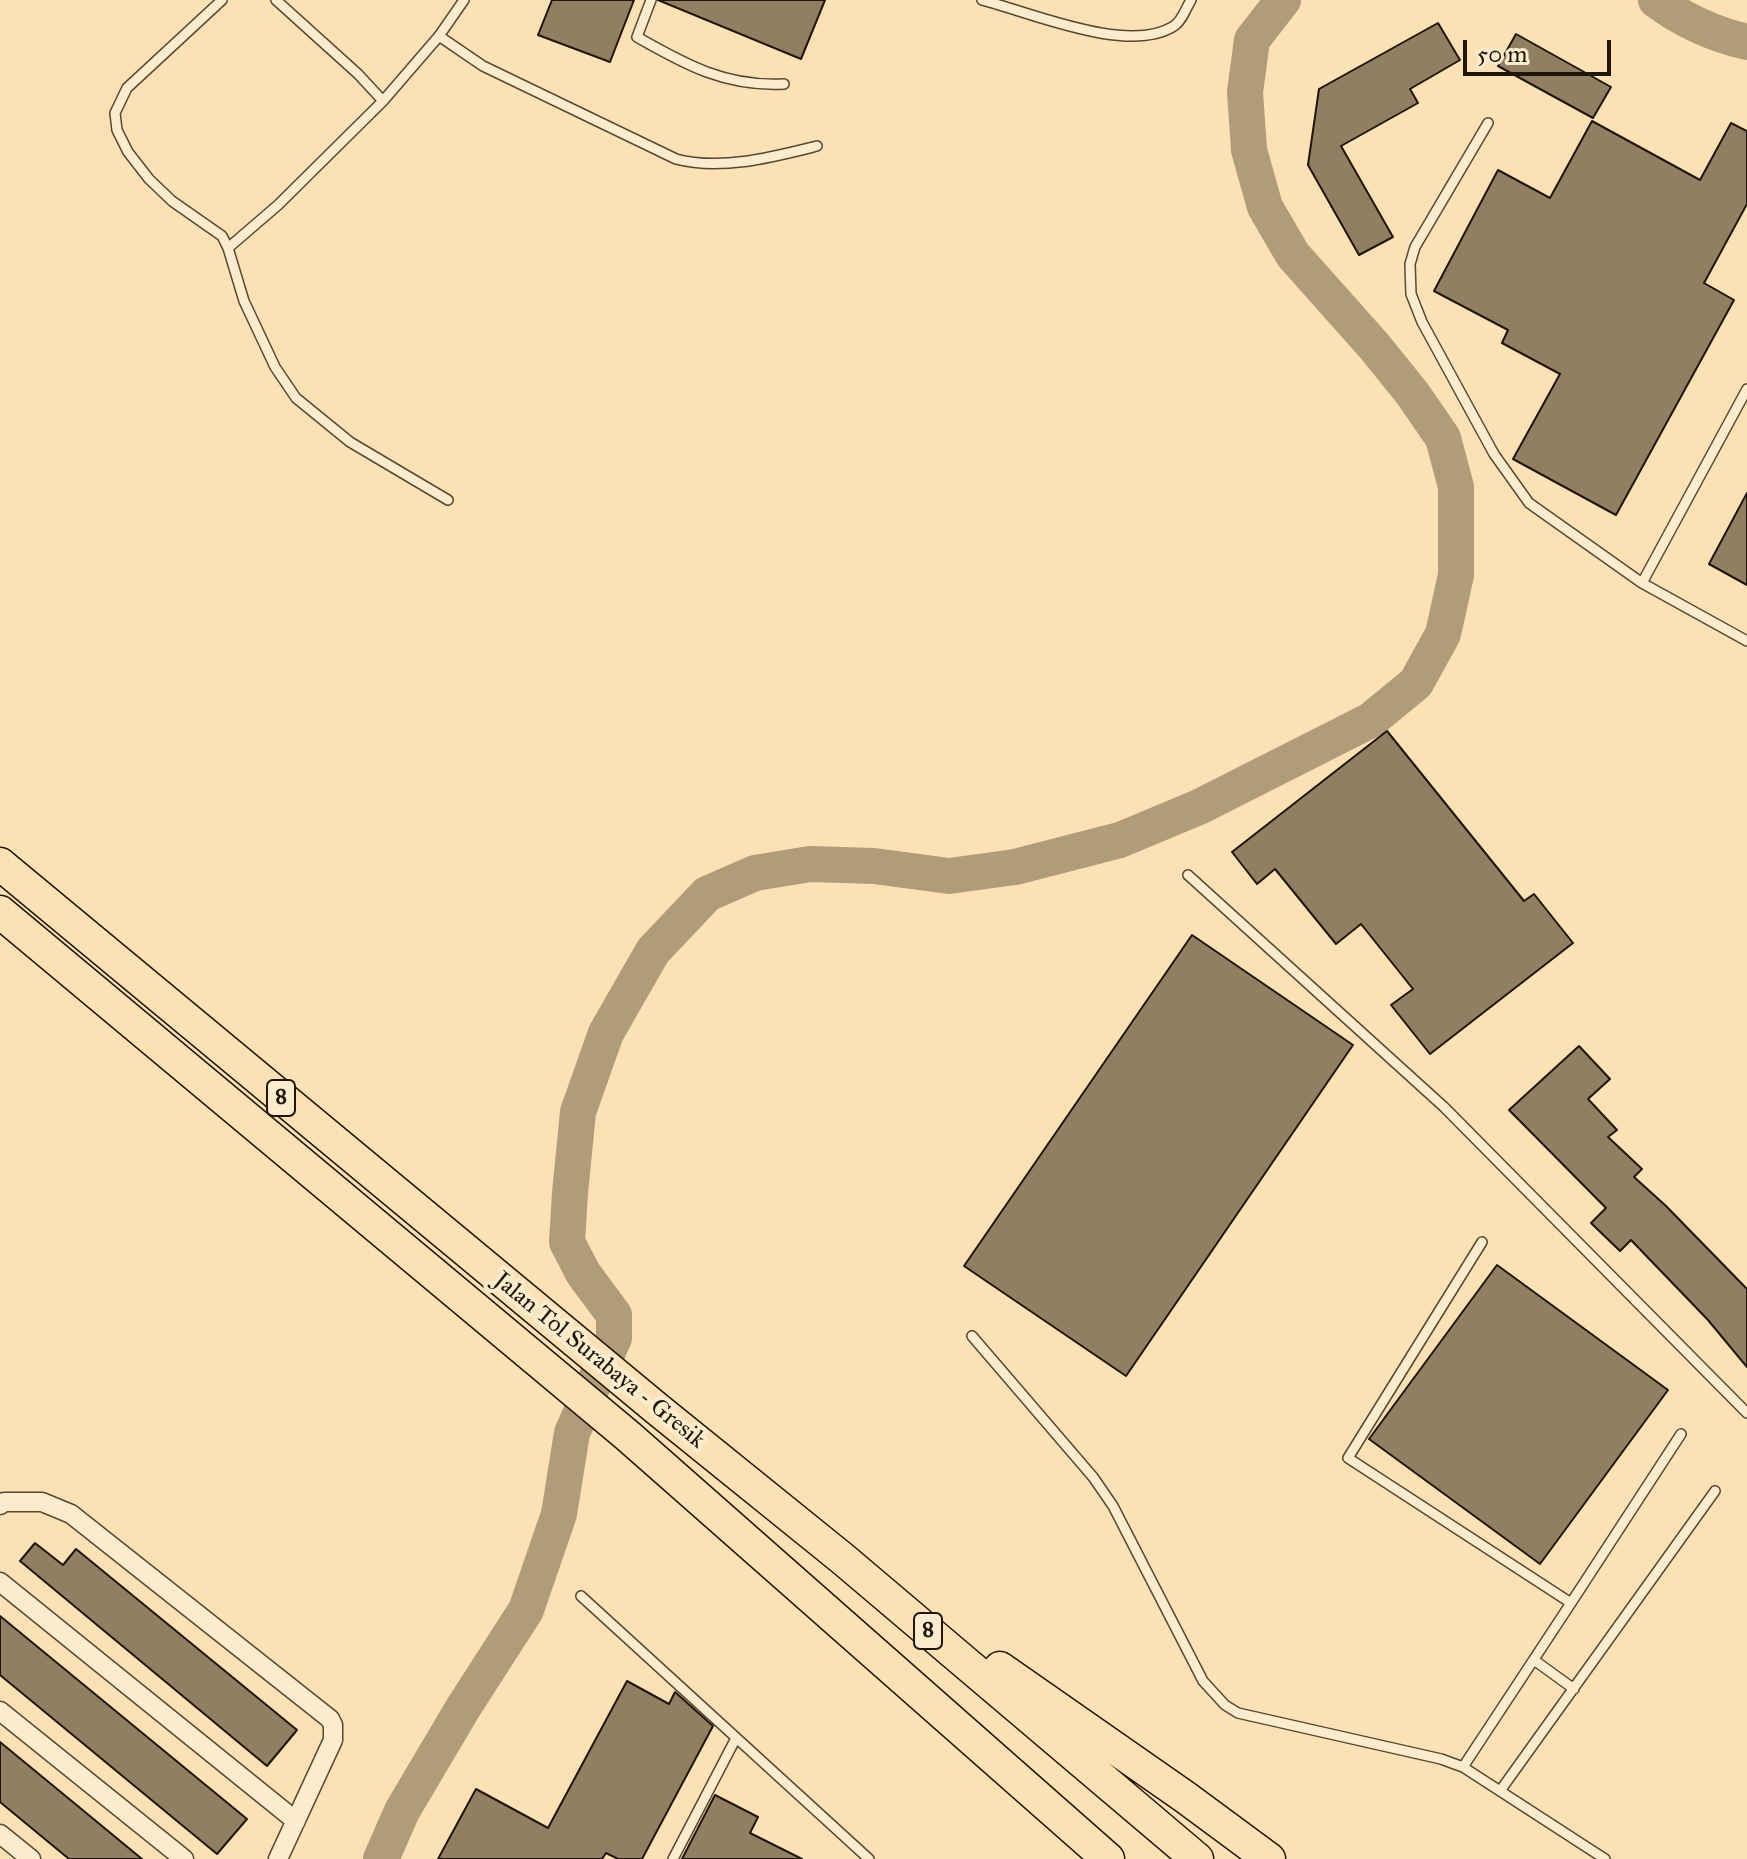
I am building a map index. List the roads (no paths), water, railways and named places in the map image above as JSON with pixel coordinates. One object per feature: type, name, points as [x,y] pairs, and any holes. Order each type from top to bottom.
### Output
[{"type":"highway","name":"Jalan Tol Surabaya - Gresik","points":[[0,864],[656,1408],[843,1559],[1197,1859]]},
{"type":"highway","name":"Jalan Tol Surabaya - Gresik","points":[[0,912],[628,1436],[1108,1859]]},
{"type":"highway","points":[[843,1559],[1269,1859]]},
{"type":"highway","points":[[1057,1815],[1083,1859]]},
{"type":"street","points":[[0,1505],[14,1501],[42,1502],[71,1514],[330,1719],[333,1740],[278,1859]]},
{"type":"street","points":[[0,1582],[296,1821]]},
{"type":"street","points":[[0,1711],[184,1859]]},
{"type":"street","points":[[0,1834],[31,1859]]},
{"type":"lane","points":[[222,0],[127,88],[115,113],[117,130],[128,152],[149,179],[172,201],[216,230],[228,248],[244,301],[275,367],[296,398],[350,442],[448,500]]},
{"type":"lane","points":[[276,0],[358,74],[383,101]]},
{"type":"lane","points":[[228,248],[278,205],[383,101],[439,36],[464,0]]},
{"type":"lane","points":[[651,0],[637,37],[722,79],[763,85],[784,84]]},
{"type":"lane","points":[[982,0],[1099,34],[1149,37],[1177,24],[1191,0]]},
{"type":"lane","points":[[439,36],[483,66],[676,159],[703,164],[732,162],[817,146]]},
{"type":"lane","points":[[1488,123],[1415,247],[1410,264],[1411,294],[1422,322],[1494,454],[1529,503],[1642,583],[1747,641]]},
{"type":"lane","points":[[1642,583],[1747,389]]},
{"type":"lane","points":[[1188,875],[1444,1107],[1747,1413]]},
{"type":"lane","points":[[1482,1242],[1348,1458],[1571,1603]]},
{"type":"lane","points":[[972,1336],[1113,1506],[1203,1681],[1225,1705],[1238,1713],[1441,1759],[1463,1767],[1605,1859]]},
{"type":"lane","points":[[1463,1767],[1681,1434]]},
{"type":"lane","points":[[1500,1791],[1715,1491]]},
{"type":"lane","points":[[581,1596],[869,1859]]},
{"type":"lane","points":[[1534,1660],[1574,1689]]},
{"type":"lane","points":[[673,1859],[736,1738]]},
{"type":"waterway","points":[[381,1859],[402,1811],[526,1610],[559,1514],[572,1433],[614,1338],[614,1315],[583,1273],[567,1242],[578,1112],[606,1033],[653,951],[707,894],[755,873],[810,864],[874,866],[949,876],[1015,867],[1120,840],[1199,807],[1371,720],[1416,683],[1443,634],[1456,575],[1456,487],[1443,438],[1374,346],[1293,255],[1265,207],[1249,150],[1245,92],[1252,40],[1283,0]]},
{"type":"waterway","points":[[1656,0],[1699,26],[1747,42]]}]
